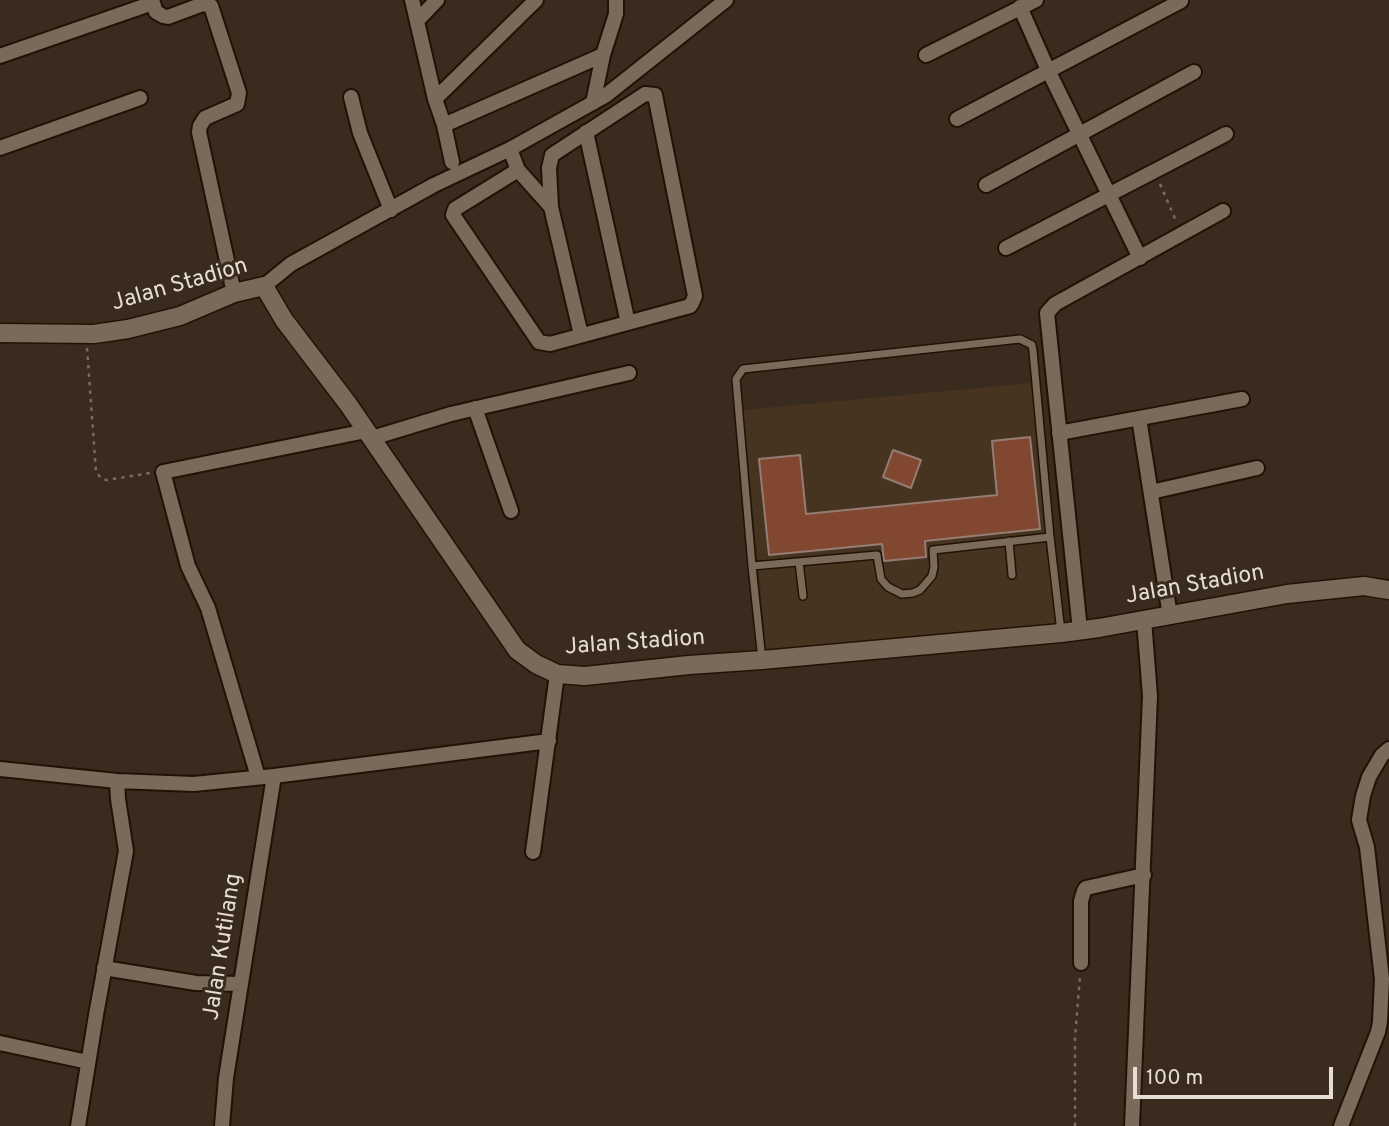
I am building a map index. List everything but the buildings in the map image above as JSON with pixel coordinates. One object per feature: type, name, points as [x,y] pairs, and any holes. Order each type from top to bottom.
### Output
[{"type":"street","points":[[412,0],[452,162]]},
{"type":"street","points":[[417,21],[437,0]]},
{"type":"street","points":[[435,99],[536,0]]},
{"type":"street","points":[[593,103],[603,55],[615,19],[615,0]]},
{"type":"street","points":[[264,286],[291,264],[434,185],[510,149],[593,103],[726,0]]},
{"type":"street","points":[[926,55],[1022,4],[1036,0]]},
{"type":"street","points":[[957,119],[1181,1]]},
{"type":"street","points":[[0,56],[153,2],[159,15],[168,17],[203,4],[211,6],[239,93],[237,104],[205,118],[199,132],[234,293]]},
{"type":"street","points":[[1022,4],[1048,70],[1140,258]]},
{"type":"street","points":[[444,125],[603,55]]},
{"type":"street","points":[[986,185],[1194,72]]},
{"type":"street","points":[[518,170],[455,209],[454,218],[539,341],[551,344],[690,306],[695,296],[658,99],[655,95],[645,94],[558,150],[551,158],[551,206],[581,335]]},
{"type":"street","points":[[351,97],[360,133],[391,210]]},
{"type":"street","points":[[0,148],[140,99]]},
{"type":"street","points":[[586,132],[628,323]]},
{"type":"street","points":[[1006,248],[1226,134]]},
{"type":"street","points":[[510,149],[518,170],[551,206]]},
{"type":"street","points":[[1080,630],[1047,313],[1055,304],[1223,211]]},
{"type":"street","name":"Jalan Stadion","points":[[0,333],[86,334],[128,329],[180,316],[234,293],[264,286],[284,320],[369,435],[517,650],[536,664],[557,674],[585,676],[689,664],[1061,633],[1287,594],[1364,586],[1389,590]]},
{"type":"street","points":[[258,777],[208,608],[188,566],[163,471],[369,435],[629,373]]},
{"type":"street","points":[[1059,433],[1241,399]]},
{"type":"street","points":[[475,408],[511,511]]},
{"type":"street","points":[[1139,418],[1170,616]]},
{"type":"street","points":[[1151,492],[1257,468]]},
{"type":"street","points":[[1132,1126],[1150,696],[1144,620]]},
{"type":"street","points":[[533,852],[557,674]]},
{"type":"street","points":[[0,769],[117,781],[194,784],[549,741]]},
{"type":"street","points":[[1341,1126],[1380,1022],[1383,990],[1381,967],[1367,847],[1359,820],[1369,777],[1382,755],[1389,749]]},
{"type":"street","name":"Jalan Kutilang","points":[[222,1126],[226,1078],[274,776]]},
{"type":"street","points":[[78,1126],[104,968],[127,851],[117,781]]},
{"type":"street","points":[[1081,963],[1081,901],[1084,891],[1144,875]]},
{"type":"street","points":[[104,968],[196,983],[241,984]]},
{"type":"street","points":[[0,1042],[88,1062]]},
{"type":"lane","points":[[762,660],[736,379],[743,369],[1020,338],[1032,345],[1033,351],[1061,633]]},
{"type":"lane","points":[[752,566],[877,555],[881,579],[888,587],[902,594],[913,593],[920,590],[932,576],[933,550],[1050,537]]},
{"type":"lane","points":[[1009,541],[1012,575]]},
{"type":"lane","points":[[799,562],[803,596]]},
{"type":"path","points":[[1154,172],[1181,233]]},
{"type":"path","points":[[86,334],[96,472],[102,479],[107,480],[163,471]]},
{"type":"path","points":[[1075,1126],[1075,1038],[1081,963]]},
{"type":"shaded area","points":[[1032,383],[1056,627],[767,655],[743,410]]}]
